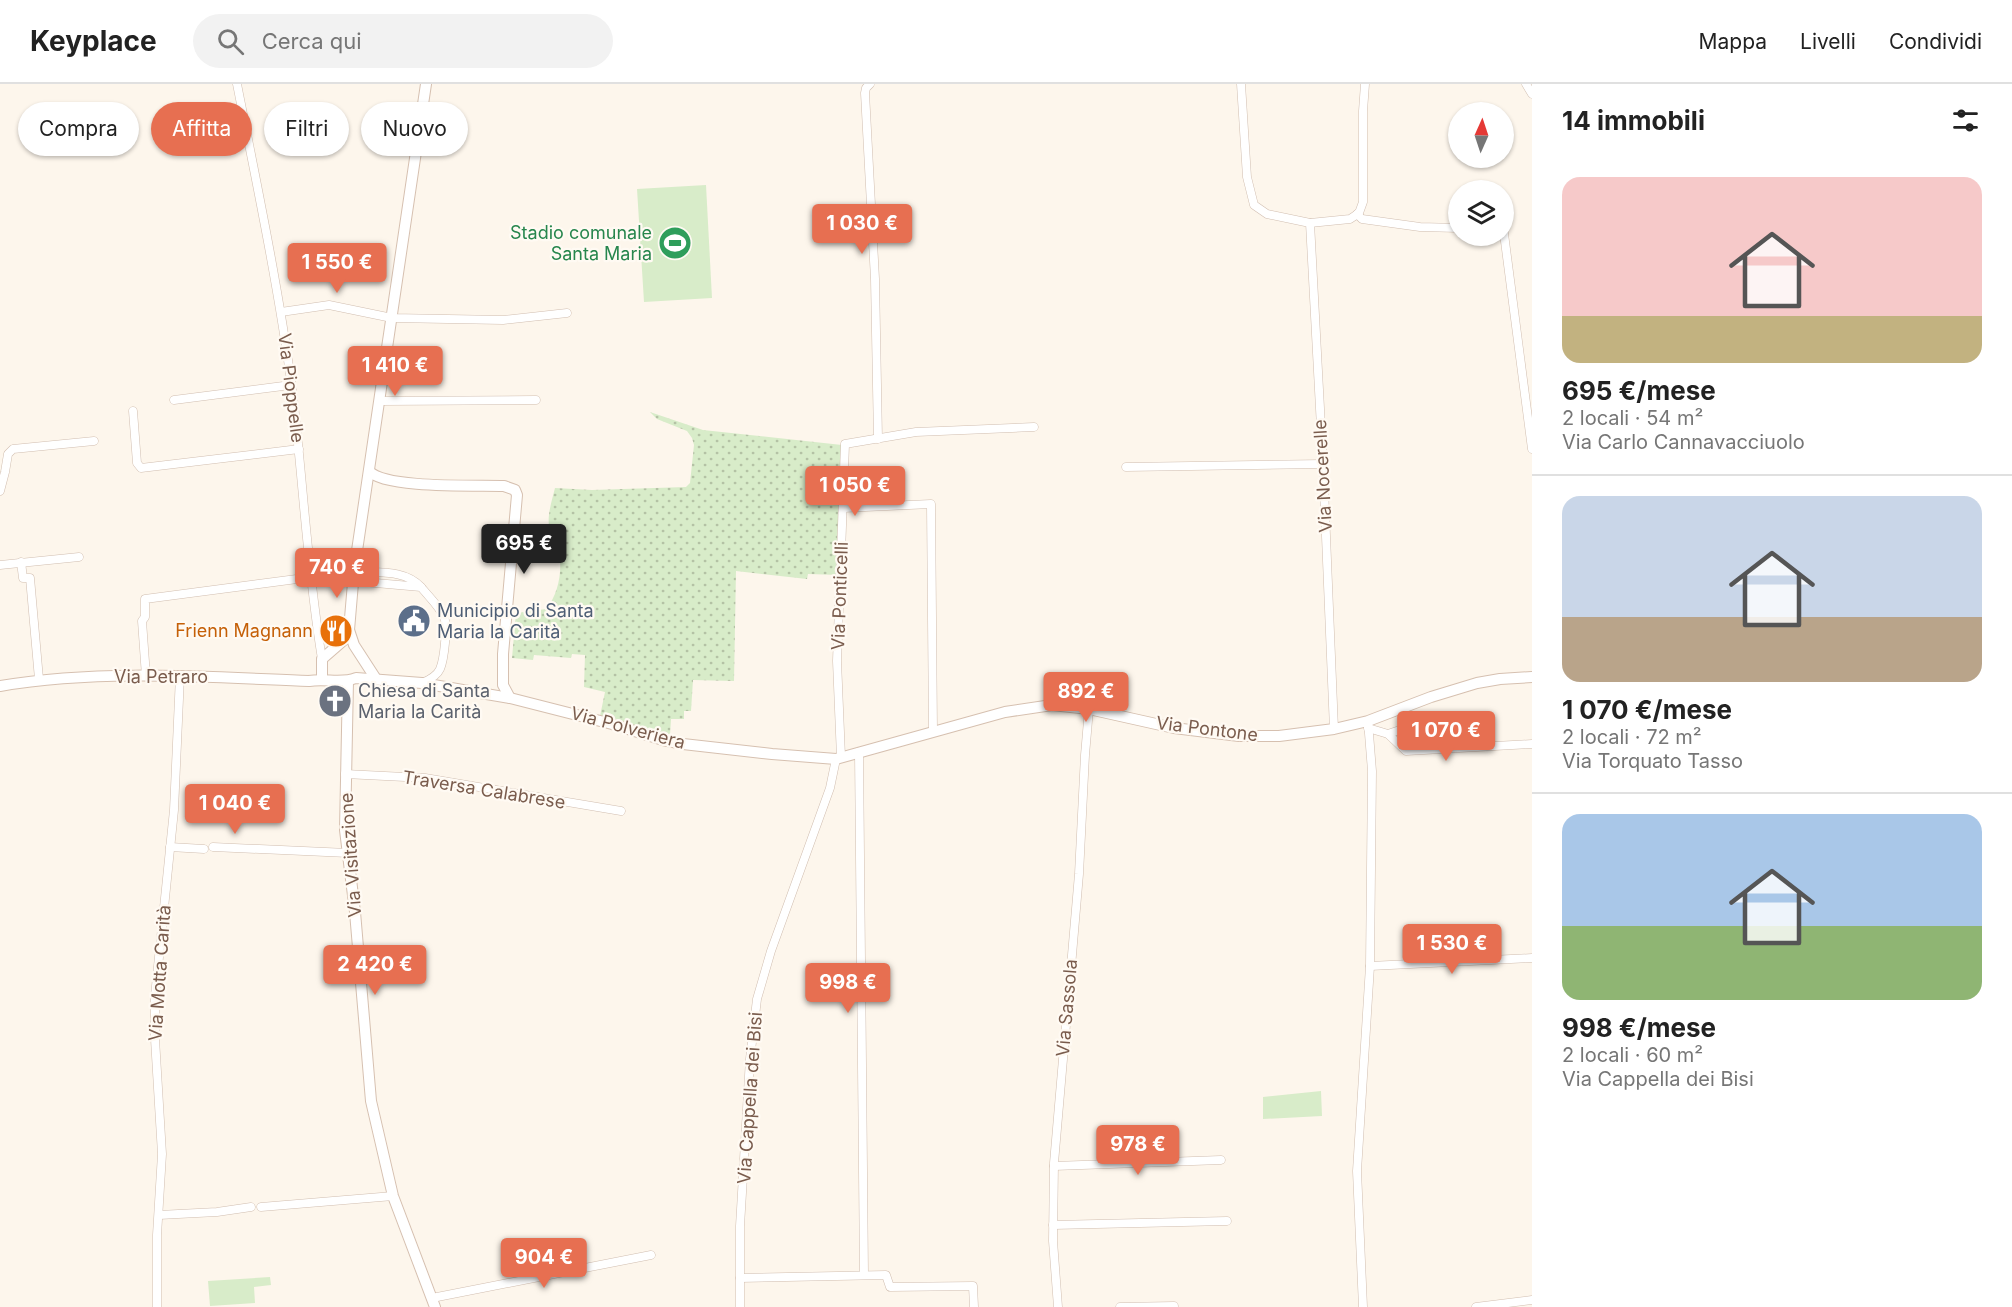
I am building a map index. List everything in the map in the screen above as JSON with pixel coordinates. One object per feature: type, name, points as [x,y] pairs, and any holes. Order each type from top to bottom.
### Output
[{"type":"street","name":"Via Pioppelle","points":[[237,84],[281,312],[299,449],[322,659]]},
{"type":"street","points":[[322,678],[322,659],[345,639],[349,630],[353,576],[426,84]]},
{"type":"street","points":[[870,84],[865,93],[876,291],[878,439]]},
{"type":"street","points":[[1240,84],[1247,177],[1254,205],[1267,214],[1310,223],[1350,219],[1357,214],[1363,202],[1365,84]]},
{"type":"street","points":[[1526,84],[1532,94]]},
{"type":"street","points":[[1357,214],[1362,219],[1373,221],[1448,228]]},
{"type":"street","name":"Via Nocerelle","points":[[1310,223],[1334,729]]},
{"type":"street","points":[[1506,246],[1532,449]]},
{"type":"street","points":[[281,312],[329,305],[392,318],[502,320],[567,313]]},
{"type":"street","points":[[174,400],[291,385]]},
{"type":"street","points":[[380,401],[536,400]]},
{"type":"street","points":[[133,411],[137,463],[141,468],[299,449]]},
{"type":"street","name":"Via Ponticelli","points":[[838,758],[837,661],[845,444],[916,432],[1034,427]]},
{"type":"street","points":[[0,491],[8,454],[13,449],[94,441]]},
{"type":"street","points":[[1126,467],[1323,464]]},
{"type":"street","points":[[369,471],[378,478],[407,482],[504,486],[515,490],[517,495],[503,654],[503,685],[510,698]]},
{"type":"street","points":[[843,508],[931,504],[933,732]]},
{"type":"street","points":[[0,565],[79,557]]},
{"type":"street","points":[[21,562],[23,578],[30,578],[39,679]]},
{"type":"street","points":[[349,630],[354,645],[376,679],[422,683],[434,677],[440,670],[446,621],[422,587],[404,575],[353,576]]},
{"type":"street","points":[[146,676],[142,621],[145,617],[145,599],[312,577]]},
{"type":"street","name":"Via Petraro","points":[[0,686],[39,679],[146,676],[309,681],[322,678],[348,681],[356,678],[376,679]]},
{"type":"street","name":"Via Motta Carità","points":[[158,1307],[162,1154],[154,1039],[155,996],[176,776],[180,676]]},
{"type":"street","name":"Via Pontone","points":[[838,758],[1005,712],[1052,705],[1089,709],[1174,728],[1239,736],[1279,736],[1368,724],[1431,697],[1477,683],[1532,676]]},
{"type":"street","name":"Via Visitazione","points":[[348,681],[345,830],[354,900],[370,1101],[393,1196],[434,1302]]},
{"type":"street","name":"Via Polveriera","points":[[422,683],[510,698],[673,742],[772,754],[838,758]]},
{"type":"street","points":[[494,695],[503,685]]},
{"type":"street","name":"Via Sassola","points":[[1058,1307],[1053,1226],[1054,1166],[1079,874],[1089,709]]},
{"type":"street","points":[[1388,734],[1438,717],[1445,749]]},
{"type":"street","points":[[1368,724],[1388,734],[1406,751],[1532,744]]},
{"type":"street","points":[[1363,1307],[1357,1159],[1370,966],[1372,771],[1368,724]]},
{"type":"street","points":[[859,752],[864,1275]]},
{"type":"street","name":"Via Cappella dei Bisi","points":[[740,1307],[740,1226],[750,1059],[757,999],[771,951],[830,788],[838,758]]},
{"type":"street","name":"Traversa Calabrese","points":[[345,774],[425,778],[621,812]]},
{"type":"street","points":[[170,847],[204,849]]},
{"type":"street","points":[[213,847],[348,853]]},
{"type":"street","points":[[1370,966],[1532,958]]},
{"type":"street","points":[[1054,1166],[1221,1160]]},
{"type":"street","points":[[261,1207],[393,1196]]},
{"type":"street","points":[[159,1215],[217,1212],[251,1207]]},
{"type":"street","points":[[1053,1226],[1227,1221]]},
{"type":"street","points":[[434,1302],[651,1255]]},
{"type":"street","points":[[740,1278],[886,1275],[890,1287],[973,1286],[974,1307]]},
{"type":"street","points":[[1476,1307],[1532,1300]]},
{"type":"street","points":[[1120,1307],[1174,1306]]},
{"type":"green space","name":"Stadio comunale Santa Maria","points":[[706,185],[712,298],[644,302],[637,189]]},
{"type":"green space","points":[[650,412],[703,430],[842,445],[839,575],[808,574],[807,579],[736,571],[734,681],[693,680],[691,711],[684,711],[684,719],[671,719],[670,735],[600,716],[605,692],[584,687],[585,655],[572,654],[571,658],[534,655],[533,660],[512,658],[516,613],[546,609],[557,587],[560,571],[559,554],[549,525],[555,488],[592,490],[686,487],[690,483],[694,445],[692,438],[687,431],[657,419]]},
{"type":"green space","points":[[1321,1091],[1322,1116],[1263,1119],[1263,1097]]},
{"type":"green space","points":[[270,1277],[271,1285],[254,1287],[255,1303],[210,1306],[208,1281]]},
{"type":"place","name":"Stadio comunale Santa Maria","points":[[675,243]]},
{"type":"place","name":"Municipio di Santa Maria la Carità","points":[[414,621]]},
{"type":"place","name":"Frienn Magnann","points":[[336,631]]},
{"type":"place","name":"Chiesa di Santa Maria la Carità","points":[[335,701]]}]
